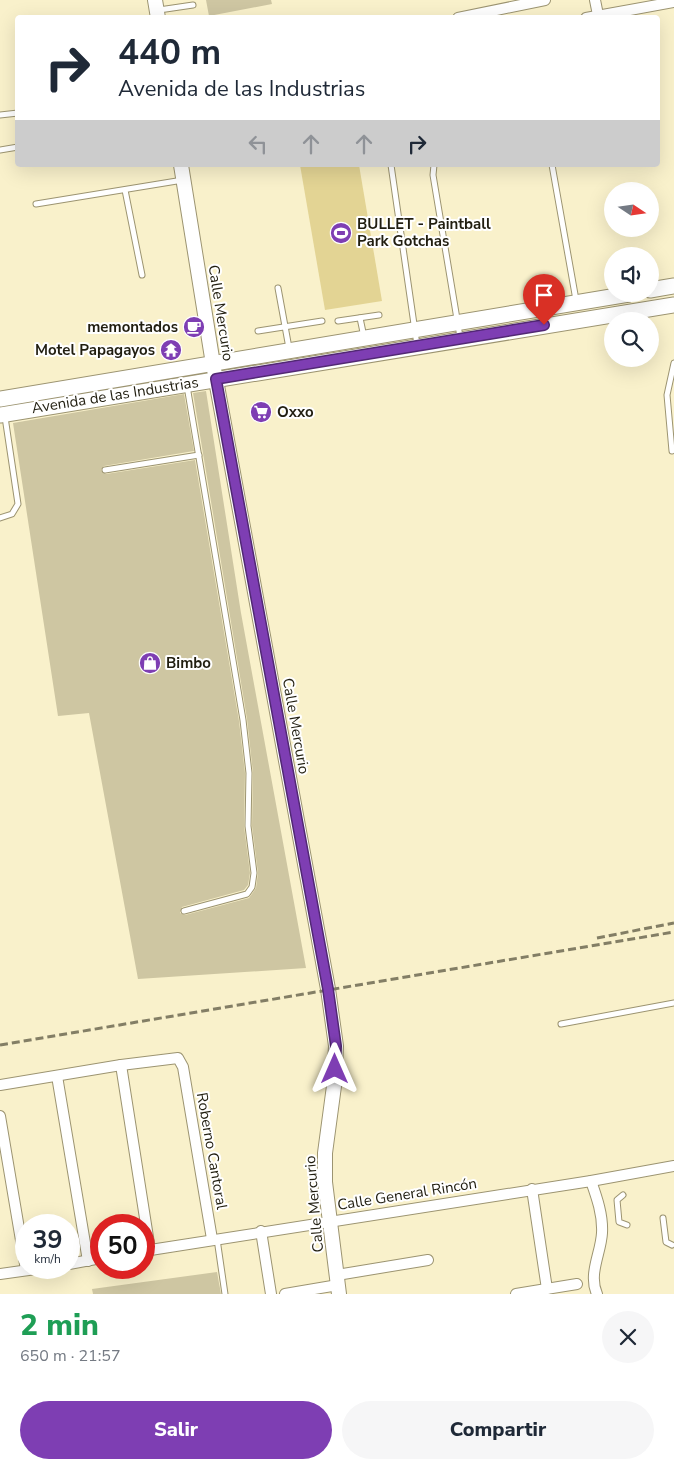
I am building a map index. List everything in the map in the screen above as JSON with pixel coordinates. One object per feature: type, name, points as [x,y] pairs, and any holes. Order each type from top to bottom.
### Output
[{"type":"main road","name":"Calle Mercurio","points":[[181,167],[214,371],[328,989],[336,1046],[334,1086],[325,1153],[325,1182],[338,1285]]},
{"type":"main road","points":[[659,288],[674,286]]},
{"type":"main road","name":"Avenida de las Industrias","points":[[0,399],[167,379],[186,383],[214,371],[290,351],[604,298]]},
{"type":"main road","points":[[597,299],[599,316]]},
{"type":"main road","name":"Avenida de las Industrias","points":[[2,414],[167,379],[214,371],[418,346],[674,305]]},
{"type":"street","points":[[488,15],[545,0]]},
{"type":"street","points":[[595,0],[598,15],[674,2]]},
{"type":"street","name":"Roberno Cantoral","points":[[121,1065],[176,1057],[180,1060],[183,1067],[215,1239]]},
{"type":"street","points":[[0,1085],[121,1065],[142,1214]]},
{"type":"street","points":[[57,1076],[88,1261],[80,1262]]},
{"type":"street","points":[[0,1116],[17,1214]]},
{"type":"street","name":"Calle General Rincón","points":[[155,1249],[674,1166]]},
{"type":"street","points":[[591,1180],[602,1219],[602,1234],[594,1281],[597,1294]]},
{"type":"street","points":[[532,1189],[547,1289]]},
{"type":"street","points":[[261,1231],[271,1294]]},
{"type":"street","points":[[285,1294],[338,1285],[428,1260]]},
{"type":"street","points":[[0,1274],[15,1272]]},
{"type":"street","points":[[516,1294],[577,1284]]},
{"type":"lane","points":[[157,9],[193,5]]},
{"type":"lane","points":[[0,115],[15,112]]},
{"type":"lane","points":[[0,150],[15,148]]},
{"type":"lane","points":[[391,167],[418,346]]},
{"type":"lane","points":[[434,167],[433,175],[460,339]]},
{"type":"lane","points":[[552,167],[576,302]]},
{"type":"lane","points":[[36,204],[184,180]]},
{"type":"lane","points":[[125,190],[142,276]]},
{"type":"lane","points":[[278,288],[290,351]]},
{"type":"lane","points":[[338,321],[379,315]]},
{"type":"lane","points":[[360,318],[365,339]]},
{"type":"lane","points":[[258,331],[322,320]]},
{"type":"lane","points":[[672,451],[667,395],[674,364]]},
{"type":"lane","points":[[184,911],[244,895],[252,886],[254,874],[248,816],[249,773],[246,742],[186,383]]},
{"type":"lane","points":[[0,518],[12,514],[18,504],[2,414]]},
{"type":"lane","points":[[105,470],[199,455]]},
{"type":"lane","points":[[561,1024],[674,1003]]},
{"type":"lane","points":[[623,1195],[616,1202],[621,1224],[627,1225]]},
{"type":"lane","points":[[663,1218],[666,1242],[672,1245]]},
{"type":"lane","points":[[215,1239],[226,1294]]},
{"type":"shaded area","name":"BULLET - Paintball Park Gotchas","points":[[300,167],[359,167],[382,301],[325,310]]},
{"type":"building","points":[[206,0],[271,0],[272,4],[214,15],[209,15]]},
{"type":"building","name":"Bimbo","points":[[206,391],[241,613],[306,968],[138,979],[89,713],[58,716],[13,423],[184,394],[194,451],[104,466],[101,470],[106,474],[195,460],[239,721],[245,773],[244,826],[250,873],[248,885],[244,890],[182,907],[180,913],[185,915],[249,898],[256,888],[258,873],[252,826],[253,773],[247,719],[193,393]]},
{"type":"building","points":[[217,1272],[221,1294],[93,1294],[92,1289]]},
{"type":"railway","points":[[597,938],[674,923]]},
{"type":"railway","points":[[0,1045],[674,932]]},
{"type":"place","name":"BULLET - Paintball Park Gotchas","points":[[341,233]]},
{"type":"place","name":"memontados","points":[[194,327]]},
{"type":"place","name":"Motel Papagayos","points":[[171,350]]},
{"type":"place","name":"Oxxo","points":[[261,412]]},
{"type":"place","name":"Bimbo","points":[[150,663]]},
{"type":"route","points":[[335,1069],[336,1046],[328,989],[216,379],[544,325]]}]
